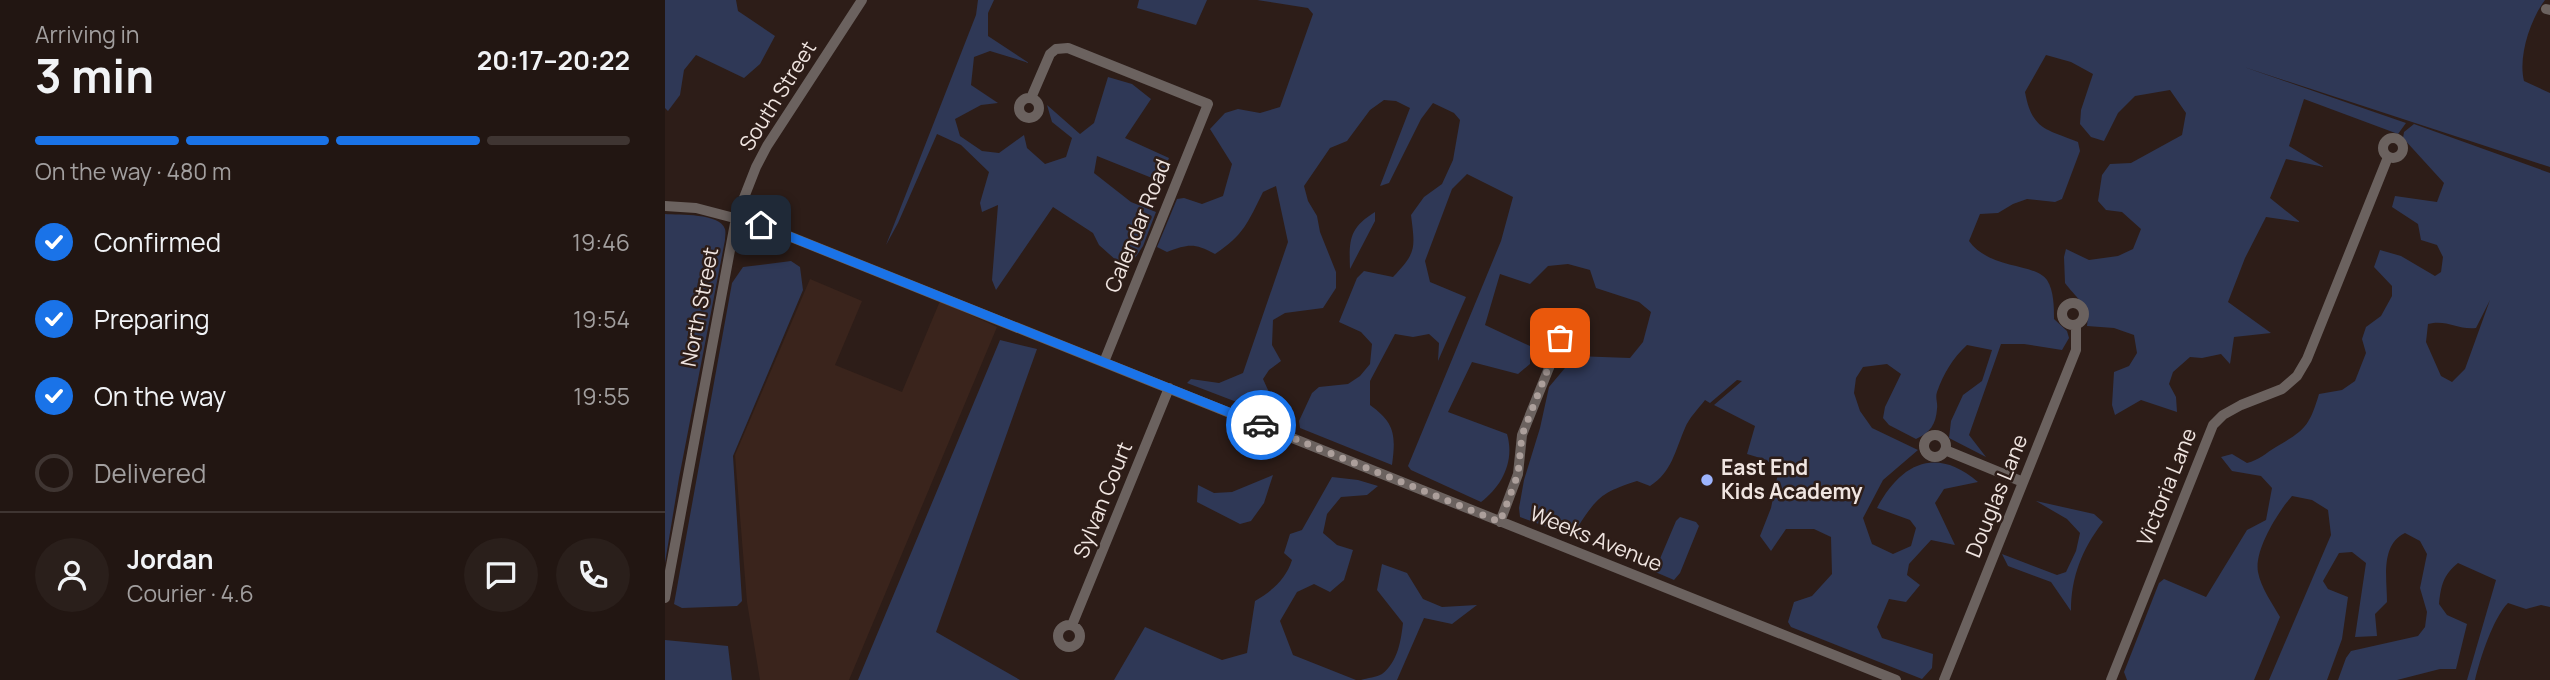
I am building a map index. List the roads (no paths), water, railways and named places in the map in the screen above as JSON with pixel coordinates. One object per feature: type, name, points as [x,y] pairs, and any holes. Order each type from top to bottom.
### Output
[{"type":"street","name":"South Street","points":[[736,218],[767,146],[862,0]]},
{"type":"street","name":"Calendar Road","points":[[1031,98],[1050,54],[1056,49],[1068,48],[1208,104],[1104,362]]},
{"type":"street","name":"Victoria Lane","points":[[2111,680],[2213,425],[2223,415],[2241,405],[2282,389],[2297,376],[2307,359],[2388,157]]},
{"type":"street","points":[[665,206],[696,208],[736,218]]},
{"type":"street","name":"Weeks Avenue","points":[[736,218],[773,230],[1896,680]]},
{"type":"street","name":"North Street","points":[[665,598],[736,218]]},
{"type":"street","name":"Douglas Lane","points":[[1944,680],[2076,350],[2076,325]]},
{"type":"street","points":[[1500,522],[1518,474],[1522,435],[1560,338]]},
{"type":"street","name":"Sylvan Court","points":[[1072,625],[1169,388]]},
{"type":"street","points":[[1945,450],[2023,482]]},
{"type":"place","name":"East End Kids Academy","points":[[1707,480]]}]
